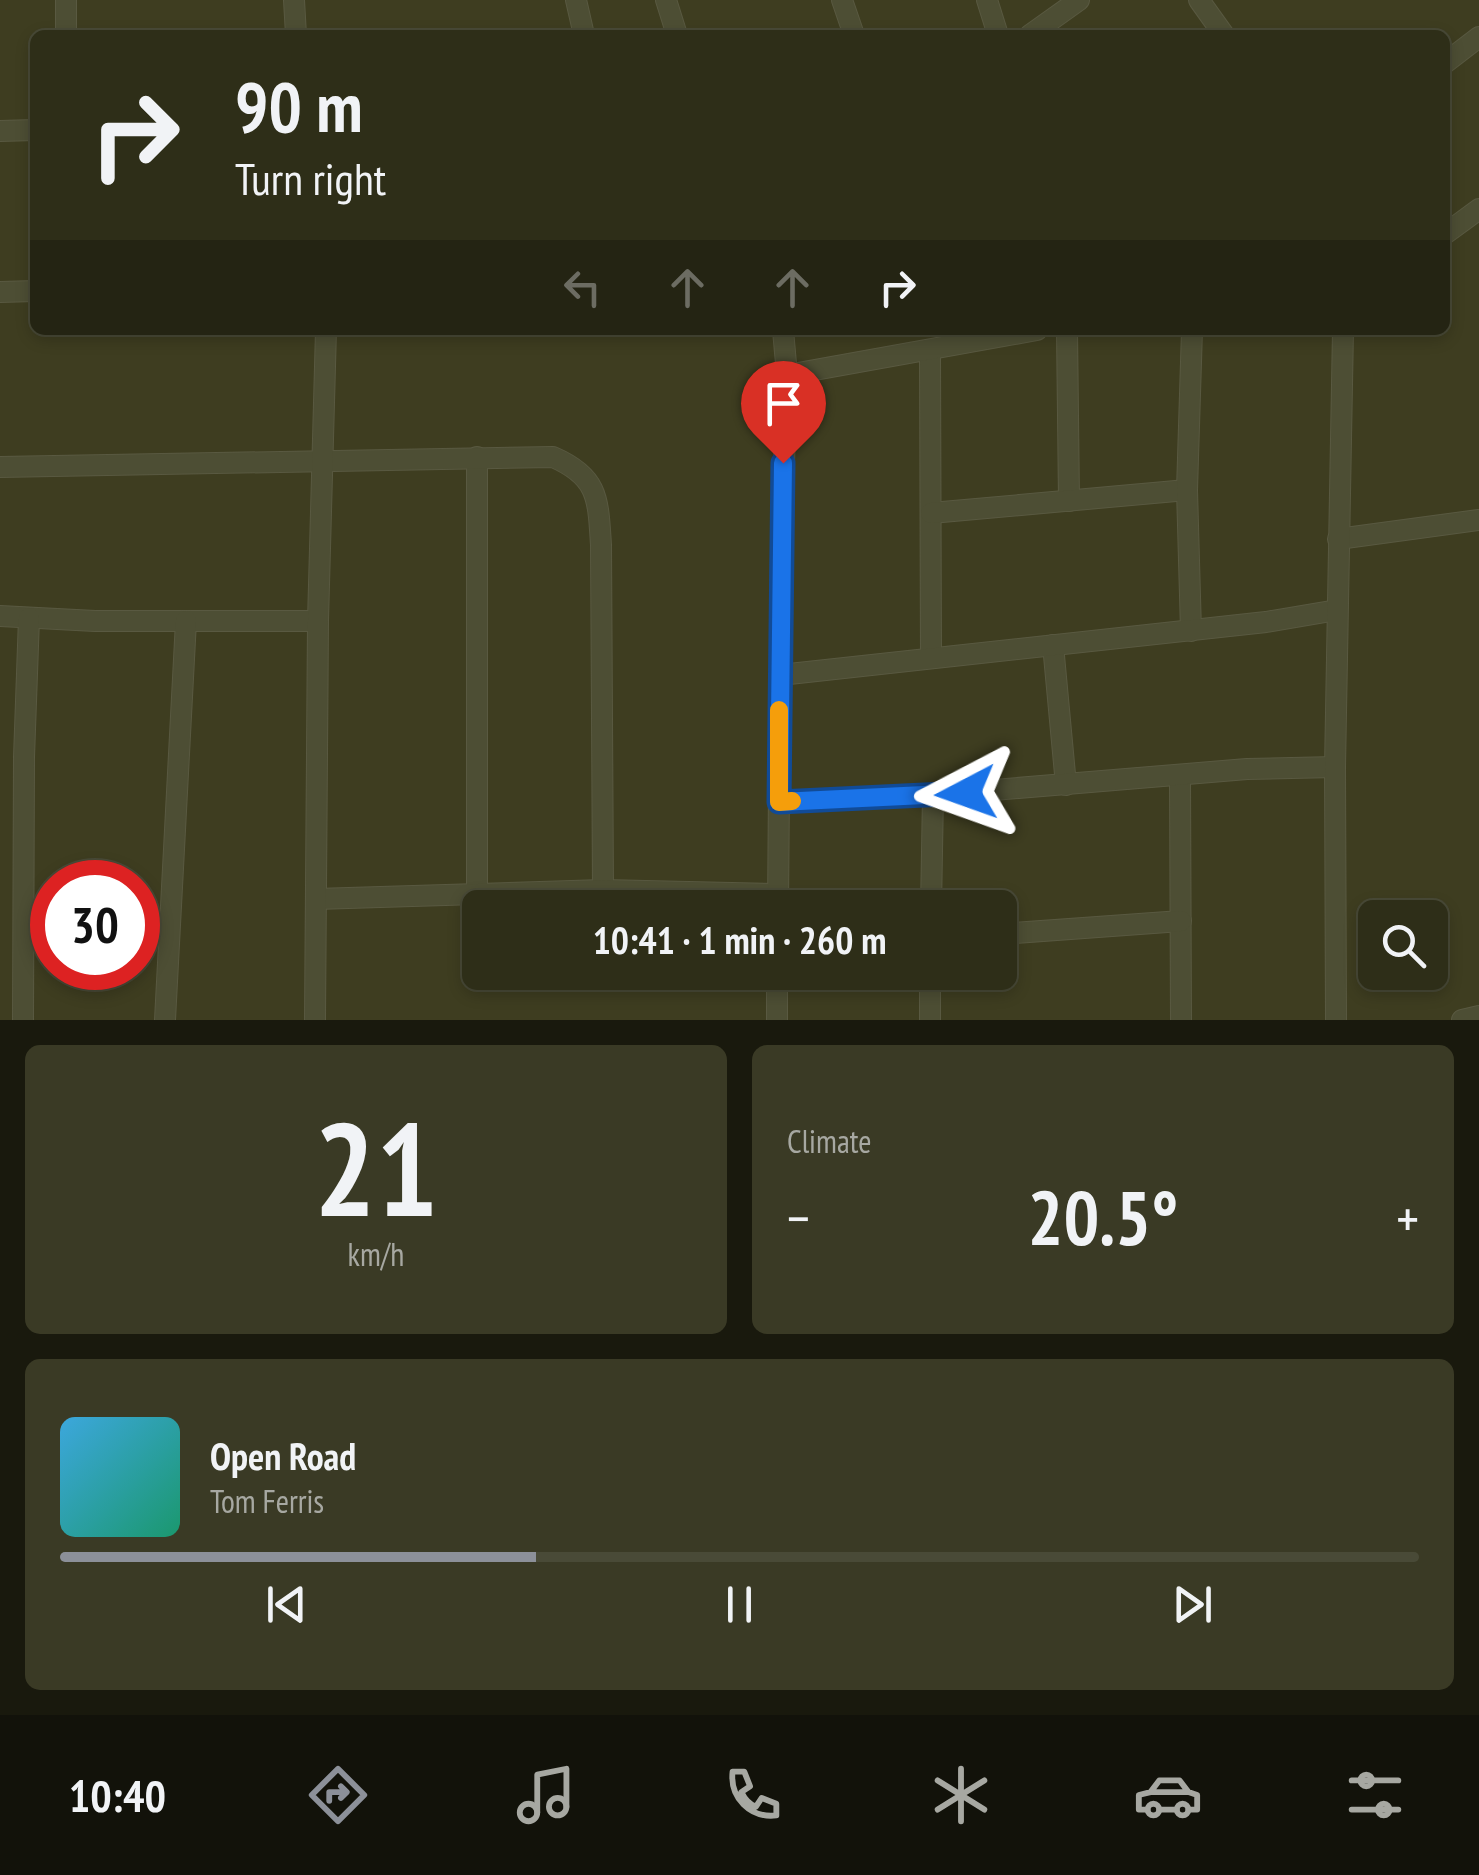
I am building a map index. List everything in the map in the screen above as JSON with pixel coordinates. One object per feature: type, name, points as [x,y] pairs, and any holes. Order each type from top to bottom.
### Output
[{"type":"street","points":[[66,0],[66,30]]},
{"type":"street","points":[[294,0],[296,30]]},
{"type":"street","points":[[576,0],[583,30]]},
{"type":"street","points":[[666,0],[675,30]]},
{"type":"street","points":[[842,0],[852,30]]},
{"type":"street","points":[[986,0],[996,30]]},
{"type":"street","points":[[1037,30],[1079,0]]},
{"type":"street","points":[[1199,0],[1220,30]]},
{"type":"street","points":[[1450,59],[1479,37]]},
{"type":"street","points":[[0,131],[30,130]]},
{"type":"street","points":[[1450,230],[1479,209]]},
{"type":"street","points":[[0,292],[30,291]]},
{"type":"street","points":[[315,1020],[318,622],[326,335]]},
{"type":"street","points":[[778,890],[787,376],[783,335]]},
{"type":"street","points":[[787,376],[1013,335]]},
{"type":"street","points":[[1067,335],[1069,501]]},
{"type":"street","points":[[1190,631],[1187,490],[1192,335]]},
{"type":"street","points":[[1336,1020],[1334,768],[1343,335]]},
{"type":"street","points":[[930,352],[931,658]]},
{"type":"street","points":[[0,467],[553,457],[577,468],[593,489],[602,545],[603,890]]},
{"type":"street","points":[[477,458],[477,890]]},
{"type":"street","points":[[931,514],[1187,490]]},
{"type":"street","points":[[1338,539],[1479,520]]},
{"type":"street","points":[[780,674],[1190,631],[1336,610]]},
{"type":"street","points":[[0,616],[318,622]]},
{"type":"street","points":[[23,1020],[29,618]]},
{"type":"street","points":[[165,1020],[186,621]]},
{"type":"street","points":[[1053,645],[1066,785]]},
{"type":"street","points":[[779,802],[933,796],[1247,769],[1334,768]]},
{"type":"street","points":[[1180,777],[1181,1020]]},
{"type":"street","points":[[931,890],[933,796]]},
{"type":"street","points":[[316,899],[462,894]]},
{"type":"street","points":[[1017,933],[1181,921]]},
{"type":"street","points":[[777,990],[777,1020]]},
{"type":"street","points":[[930,990],[930,1020]]},
{"type":"street","points":[[1462,1020],[1479,1016]]},
{"type":"slow traffic","points":[[779,710],[779,802],[792,801]]},
{"type":"route","points":[[783,463],[779,802],[966,793]]}]
